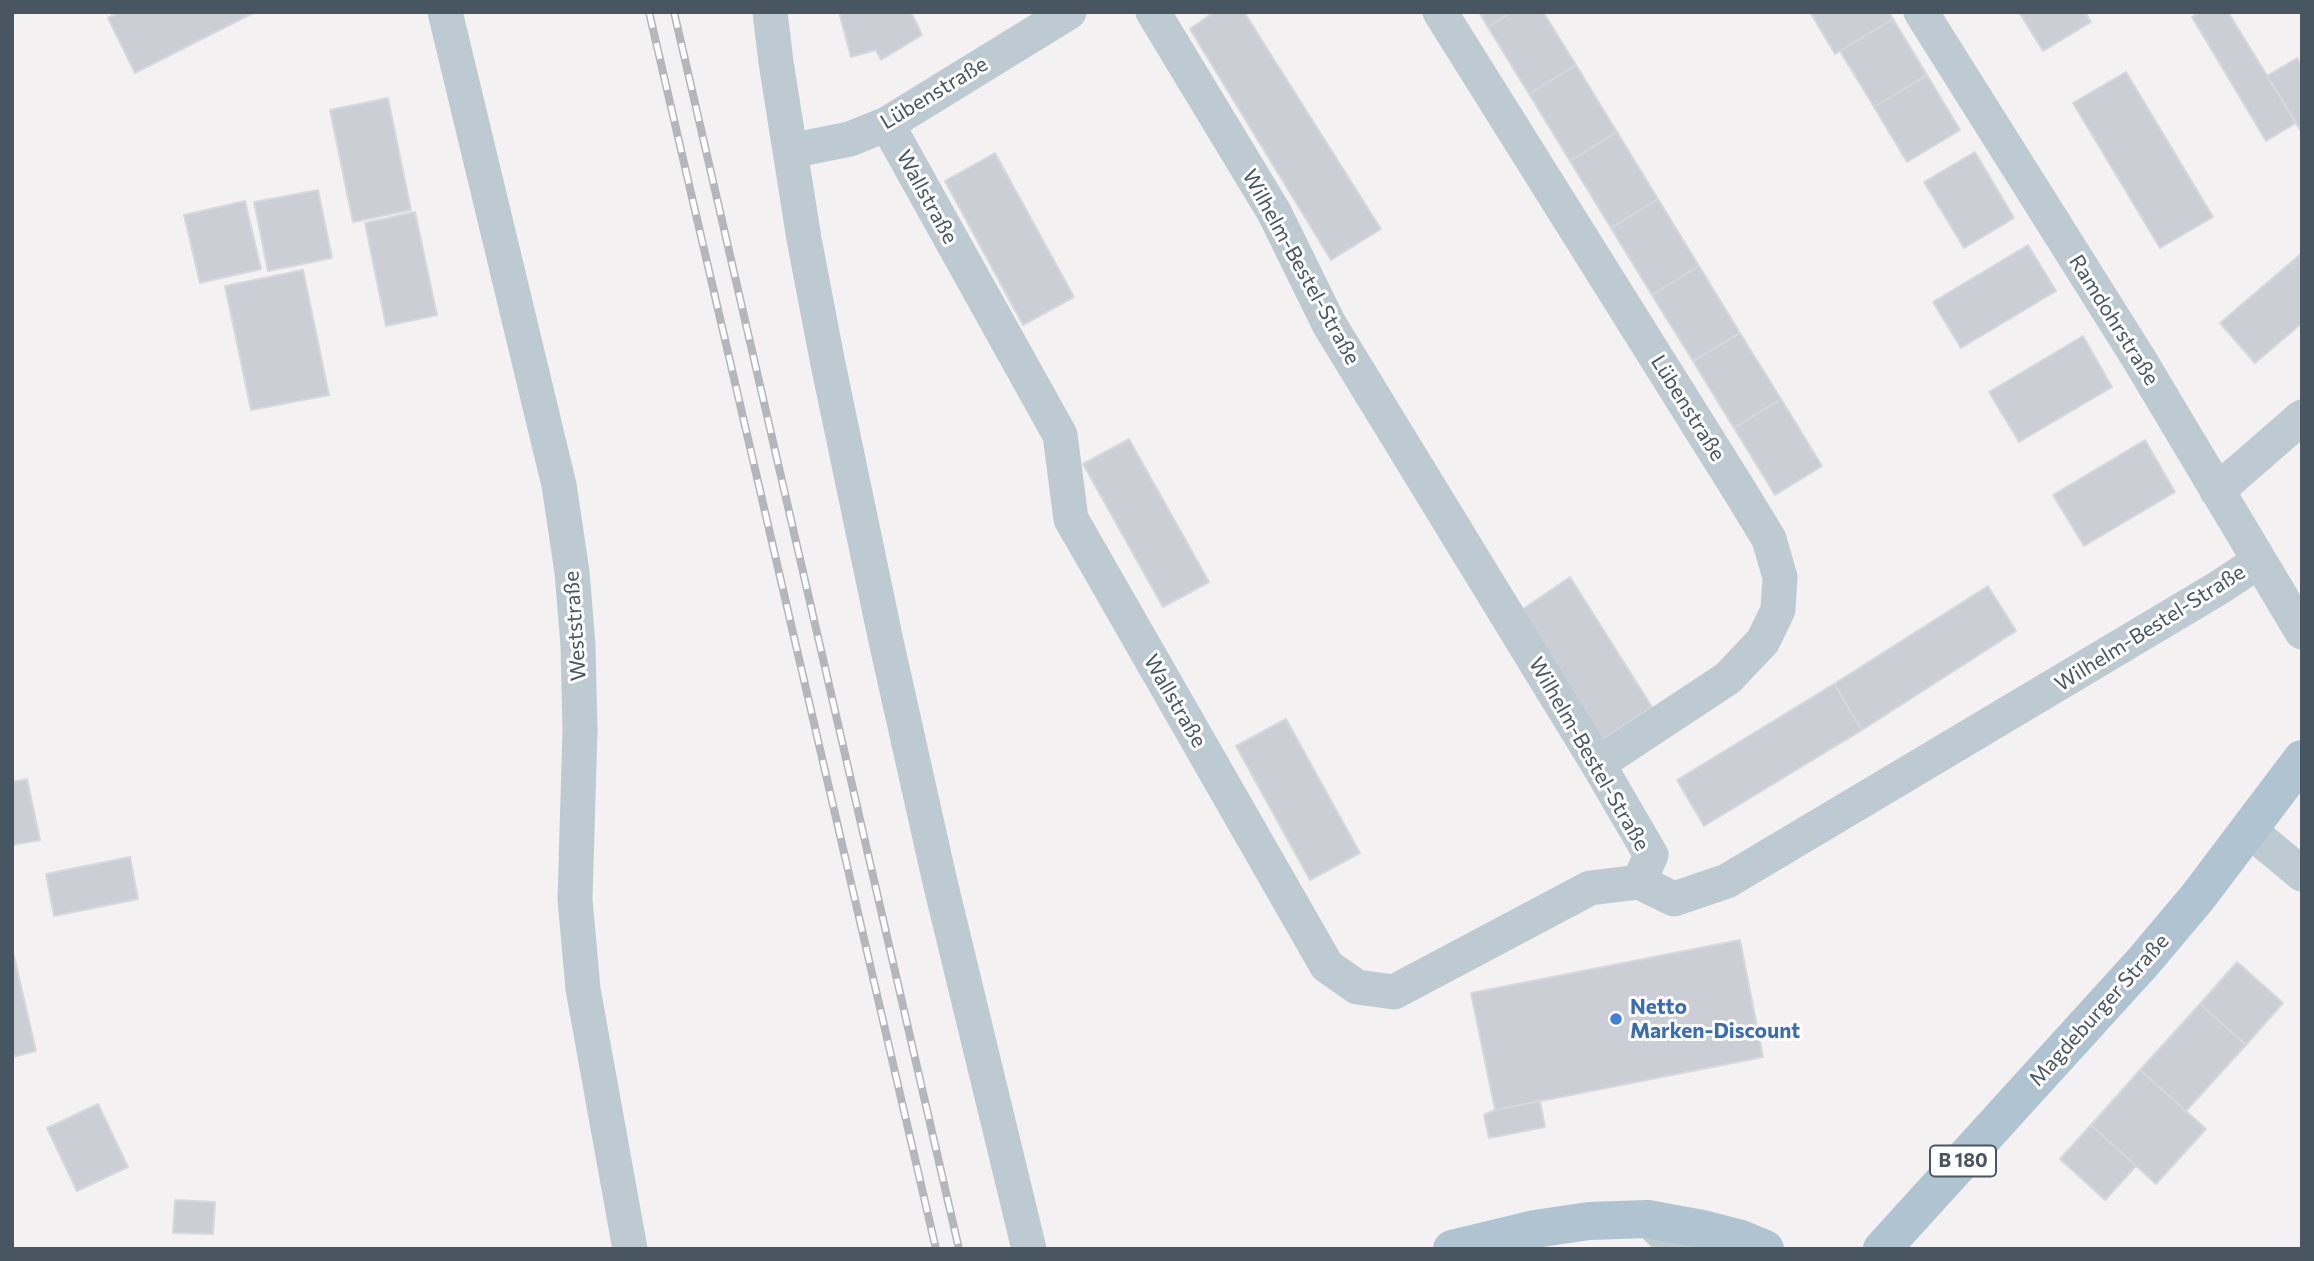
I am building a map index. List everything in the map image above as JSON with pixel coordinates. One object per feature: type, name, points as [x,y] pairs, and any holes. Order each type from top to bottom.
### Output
[{"type":"main road","name":"Magdeburger Straße","points":[[1882,1249],[2143,962],[2197,898],[2302,759]]},
{"type":"main road","points":[[1451,1249],[1535,1229],[1589,1220],[1648,1219],[1702,1228],[1765,1249]]},
{"type":"street","name":"Weststraße","points":[[445,12],[559,485],[572,572],[578,645],[580,730],[575,899],[582,976],[630,1249]]},
{"type":"street","points":[[771,12],[776,62],[804,239],[828,364],[940,883],[1029,1249]]},
{"type":"street","name":"Lübenstraße","points":[[790,150],[850,139],[887,124],[1069,12]]},
{"type":"street","name":"Wilhelm-Bestel-Straße","points":[[1153,12],[1274,212],[1329,324],[1651,855],[1639,882],[1674,899],[1727,881],[2220,587],[2259,561]]},
{"type":"street","name":"Lübenstraße","points":[[1440,12],[1748,504],[1769,539],[1780,577],[1778,610],[1763,641],[1728,677],[1598,764]]},
{"type":"street","name":"Ramdohrstraße","points":[[1921,12],[2139,359],[2302,632]]},
{"type":"street","name":"Wallstraße","points":[[887,124],[1060,435],[1071,519],[1327,966],[1357,987],[1394,992],[1590,888],[1639,882]]},
{"type":"street","points":[[2217,491],[2302,417]]},
{"type":"street","points":[[2249,830],[2302,874]]},
{"type":"street","points":[[1648,1219],[1678,1249]]},
{"type":"building","points":[[119,12],[253,13],[135,73],[108,18]]},
{"type":"building","points":[[839,12],[911,12],[922,35],[881,60],[876,50],[851,57]]},
{"type":"building","points":[[1214,12],[1244,12],[1381,229],[1331,260],[1190,29]]},
{"type":"building","points":[[1479,12],[1512,12],[1488,27]]},
{"type":"building","points":[[1512,12],[1543,12],[1576,65],[1529,94],[1488,27]]},
{"type":"building","points":[[1810,12],[1889,12],[1893,19],[1835,54]]},
{"type":"building","points":[[2019,12],[2085,12],[2091,22],[2043,51]]},
{"type":"building","points":[[2200,12],[2228,12],[2296,123],[2266,141],[2192,17]]},
{"type":"building","points":[[1893,19],[1927,75],[1874,107],[1840,51]]},
{"type":"building","points":[[2297,58],[2302,65],[2302,133],[2267,76]]},
{"type":"building","points":[[1576,65],[1617,132],[1570,161],[1529,94]]},
{"type":"building","points":[[2126,72],[2213,217],[2160,248],[2073,103]]},
{"type":"building","points":[[1927,75],[1960,130],[1907,162],[1874,107]]},
{"type":"building","points":[[388,98],[411,210],[353,222],[330,110]]},
{"type":"building","points":[[1617,132],[1658,199],[1611,228],[1570,161]]},
{"type":"building","points":[[1975,152],[2014,218],[1964,248],[1924,182]]},
{"type":"building","points":[[995,153],[1074,297],[1023,325],[945,181]]},
{"type":"building","points":[[318,190],[332,258],[268,271],[254,202]]},
{"type":"building","points":[[1658,199],[1699,266],[1652,295],[1611,228]]},
{"type":"building","points":[[245,201],[261,269],[200,283],[184,215]]},
{"type":"building","points":[[415,212],[437,315],[386,326],[365,223]]},
{"type":"building","points":[[2028,245],[2056,291],[1961,348],[1933,302]]},
{"type":"building","points":[[2302,253],[2302,323],[2255,363],[2220,323]]},
{"type":"building","points":[[1699,266],[1740,333],[1693,361],[1652,295]]},
{"type":"building","points":[[303,270],[329,395],[251,410],[225,286]]},
{"type":"building","points":[[1740,333],[1781,399],[1734,428],[1693,361]]},
{"type":"building","points":[[2083,336],[2112,387],[2019,442],[1989,392]]},
{"type":"building","points":[[1781,399],[1822,466],[1775,495],[1734,428]]},
{"type":"building","points":[[1129,439],[1209,582],[1163,607],[1083,464]]},
{"type":"building","points":[[2145,440],[2175,492],[2084,546],[2053,495]]},
{"type":"building","points":[[1570,577],[1652,707],[1603,740],[1523,609]]},
{"type":"building","points":[[1988,586],[2016,631],[1862,730],[1834,684]]},
{"type":"building","points":[[1834,684],[1862,730],[1704,826],[1677,780]]},
{"type":"building","points":[[1286,719],[1360,853],[1310,880],[1236,746]]},
{"type":"building","points":[[27,779],[40,840],[12,845],[12,782]]},
{"type":"building","points":[[130,857],[138,899],[54,916],[46,874]]},
{"type":"building","points":[[1740,940],[1763,1057],[1495,1110],[1471,993]]},
{"type":"building","points":[[12,956],[36,1051],[12,1057]]},
{"type":"building","points":[[2237,962],[2283,1003],[2246,1045],[2200,1004]]},
{"type":"building","points":[[2200,1004],[2246,1045],[2186,1111],[2140,1070]]},
{"type":"building","points":[[2140,1070],[2206,1129],[2156,1184],[2091,1125]]},
{"type":"building","points":[[1540,1101],[1545,1127],[1489,1138],[1484,1115],[1495,1110]]},
{"type":"building","points":[[98,1104],[128,1167],[77,1191],[47,1128]]},
{"type":"building","points":[[2091,1125],[2136,1166],[2105,1200],[2060,1159]]},
{"type":"building","points":[[175,1200],[215,1202],[213,1234],[173,1233]]},
{"type":"railway","points":[[649,12],[936,1249]]},
{"type":"railway","points":[[674,12],[959,1249]]},
{"type":"place","name":"Netto Marken-Discount","points":[[1616,1019]]}]
